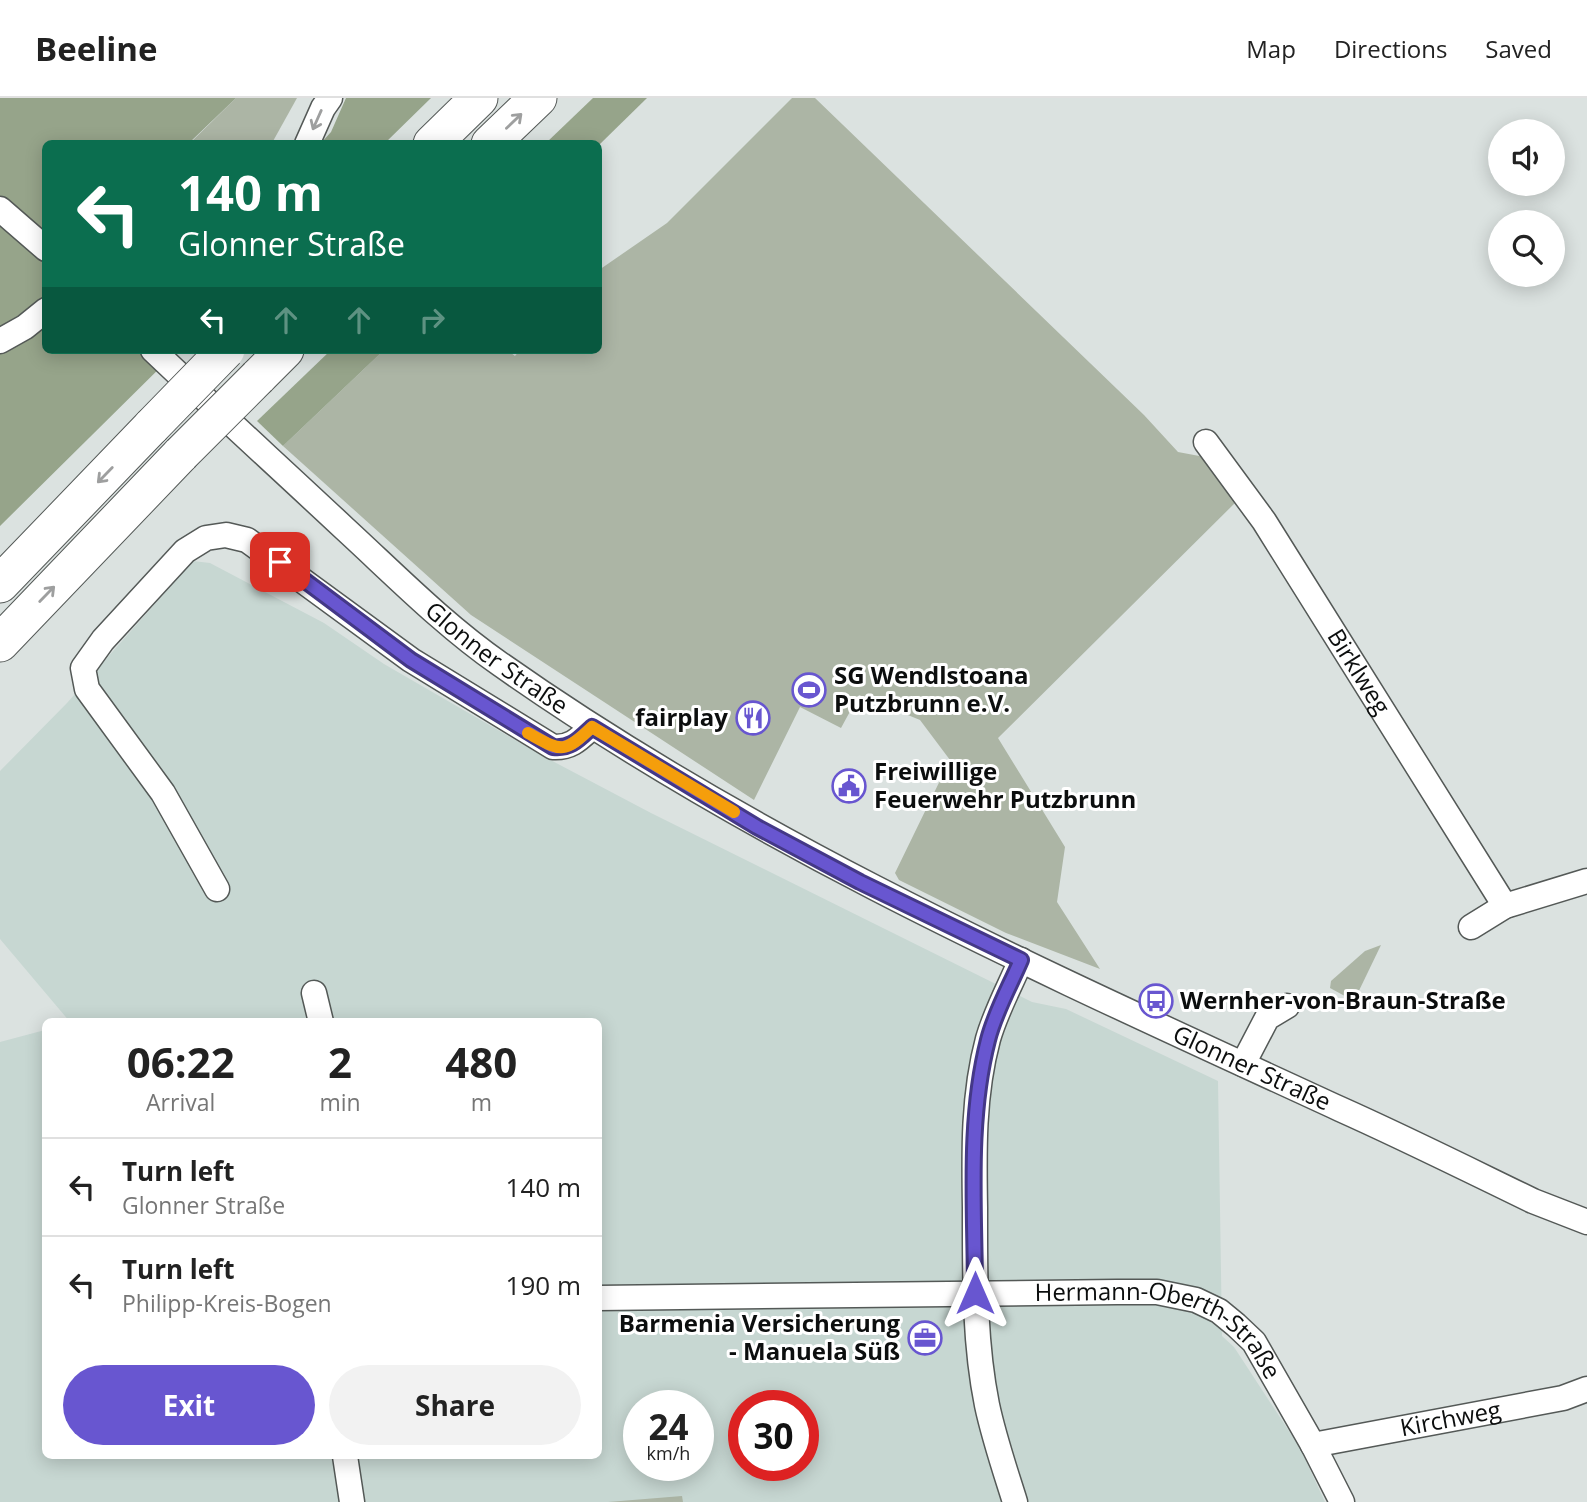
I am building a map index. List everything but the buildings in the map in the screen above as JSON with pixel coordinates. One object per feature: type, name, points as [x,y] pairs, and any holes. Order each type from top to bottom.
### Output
[{"type":"highway","points":[[436,140],[479,98]]},
{"type":"highway","points":[[495,140],[538,98]]},
{"type":"highway","points":[[0,584],[222,354]]},
{"type":"highway","points":[[0,643],[281,354]]},
{"type":"street","points":[[309,140],[323,107],[330,98]]},
{"type":"street","points":[[0,209],[42,246]]},
{"type":"street","points":[[0,341],[25,327],[42,313]]},
{"type":"street","name":"Glonner Straße","points":[[157,354],[390,571],[495,661],[592,727],[757,827],[860,882],[1533,1200],[1587,1222]]},
{"type":"street","name":"Birklweg","points":[[1206,442],[1264,521],[1505,906]]},
{"type":"street","points":[[217,889],[163,793],[87,689],[83,668],[103,640],[185,551],[206,538],[226,535],[247,540],[411,660],[553,747],[573,745],[592,727]]},
{"type":"street","points":[[1471,927],[1505,906],[1587,881]]},
{"type":"street","points":[[1015,1502],[987,1406],[975,1293],[974,1143],[978,1094],[988,1038],[1021,960]]},
{"type":"street","points":[[314,993],[320,1018]]},
{"type":"street","points":[[1243,1064],[1267,1018],[1287,1006]]},
{"type":"street","name":"Hermann-Oberth-Straße","points":[[602,1297],[1157,1292],[1196,1300],[1219,1311],[1254,1342],[1342,1502]]},
{"type":"street","name":"Kirchweg","points":[[1313,1445],[1563,1398],[1587,1389]]},
{"type":"street","points":[[345,1459],[352,1502]]},
{"type":"shaded area","points":[[193,561],[210,563],[324,623],[384,664],[541,755],[651,813],[1032,1002],[1066,1009],[1218,1081],[1222,1336],[1234,1347],[1300,1448],[1325,1502],[0,1502],[0,1042],[42,1031],[42,1459],[602,1459],[602,1018],[67,1018],[0,939],[0,771],[67,703]]},
{"type":"green space","points":[[0,98],[236,98],[192,140],[42,140],[42,354],[174,354],[0,526]]},
{"type":"green space","points":[[236,98],[297,98],[274,140],[193,140]]},
{"type":"green space","points":[[346,98],[431,98],[388,140],[324,140],[331,132]]},
{"type":"green space","points":[[593,98],[647,98],[602,142],[549,140]]},
{"type":"green space","points":[[792,98],[815,98],[1144,415],[1178,452],[1210,458],[1240,498],[998,738],[1065,847],[1057,902],[1100,969],[1006,933],[899,880],[895,873],[950,760],[920,720],[859,695],[841,728],[800,707],[754,800],[471,615],[283,446],[380,354],[602,354],[602,268],[667,223]]},
{"type":"green space","points":[[327,354],[380,354],[283,446],[257,421]]},
{"type":"green space","points":[[1381,945],[1354,1001],[1330,988],[1331,981],[1365,951]]},
{"type":"green space","points":[[682,1496],[683,1502],[608,1502]]},
{"type":"slow traffic","points":[[528,733],[553,747],[563,748],[573,745],[592,727],[734,812]]},
{"type":"place","name":"SG Wendlstoana Putzbrunn e.V.","points":[[809,690]]},
{"type":"place","name":"fairplay","points":[[753,718]]},
{"type":"place","name":"Freiwillige Feuerwehr Putzbrunn","points":[[849,786]]},
{"type":"place","name":"Wernher-von-Braun-Straße","points":[[1156,1001]]},
{"type":"place","name":"Barmenia Versicherung - Manuela Süß","points":[[925,1338]]},
{"type":"route","points":[[280,562],[411,660],[553,747],[573,745],[592,727],[757,827],[860,882],[1021,960],[988,1038],[978,1094],[974,1143],[975,1293]]}]
